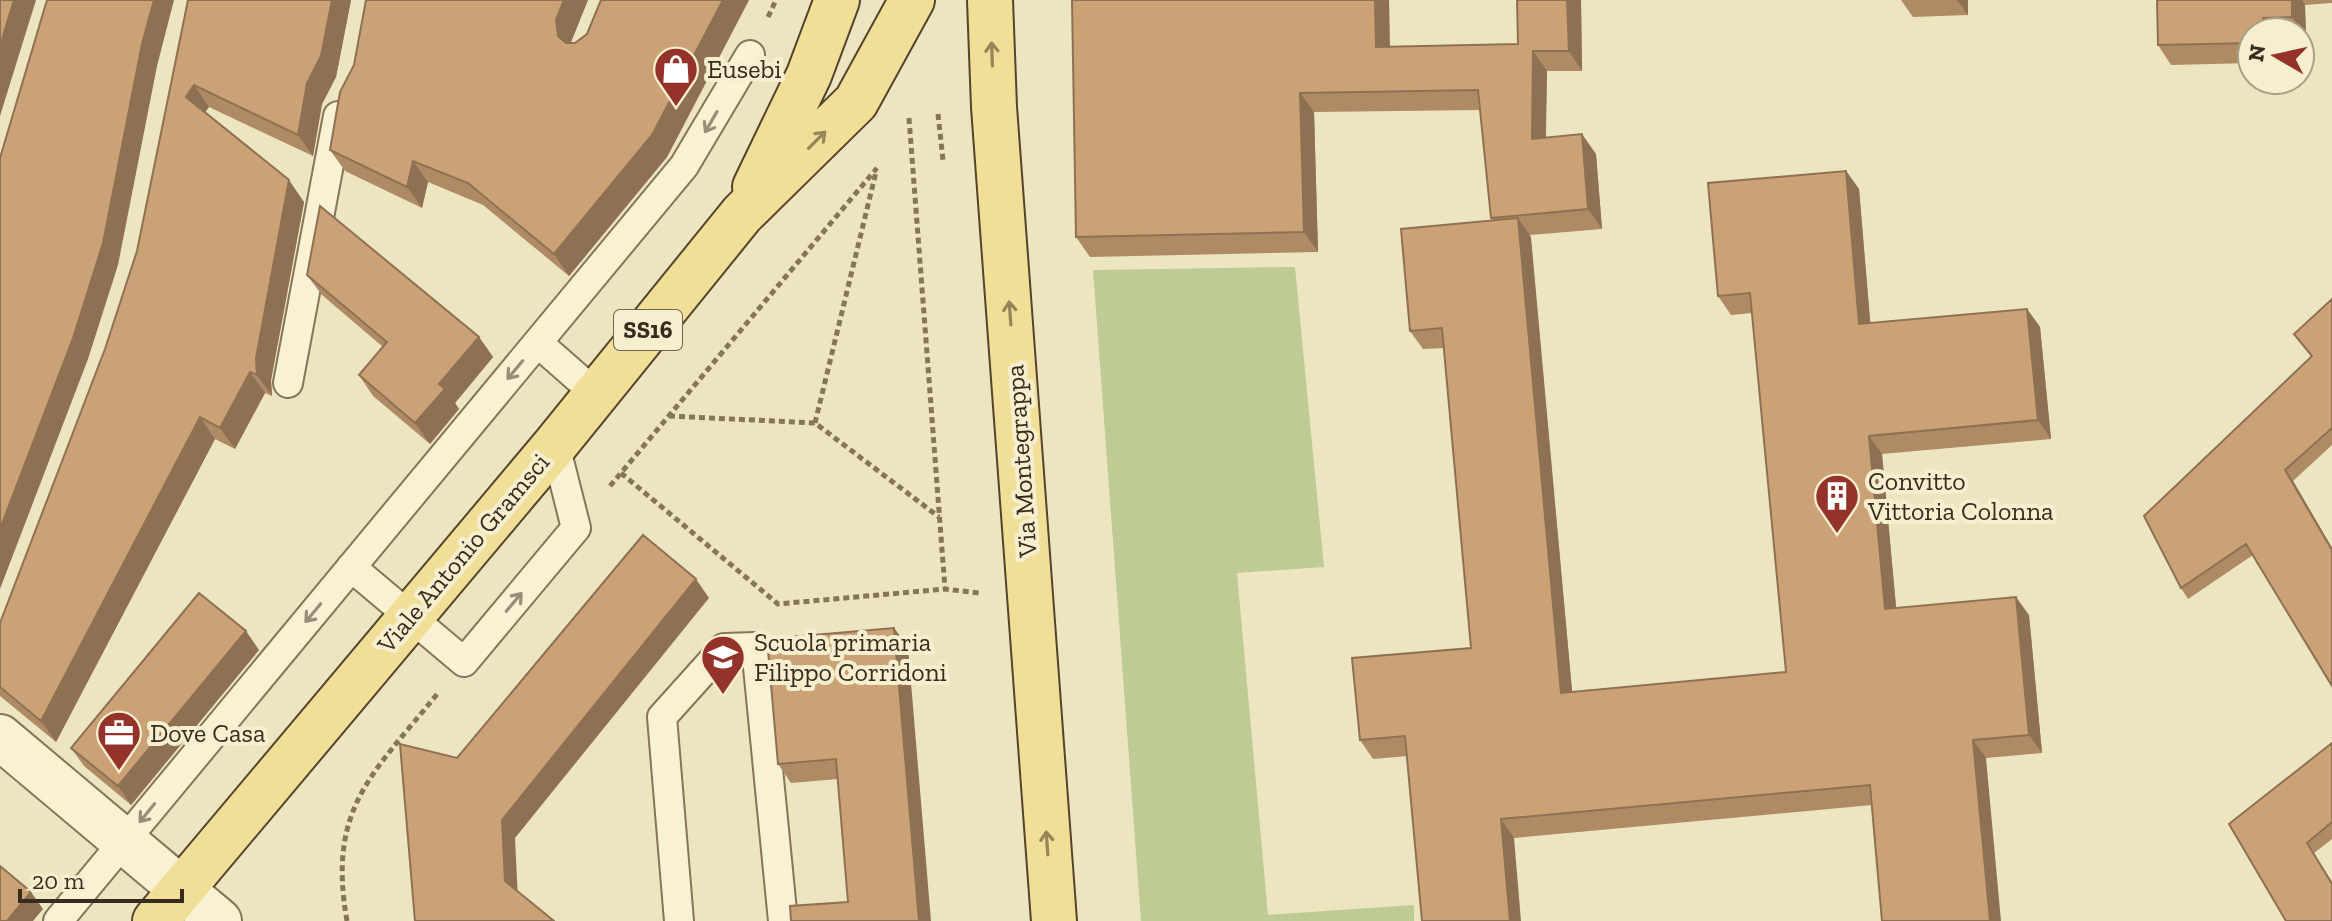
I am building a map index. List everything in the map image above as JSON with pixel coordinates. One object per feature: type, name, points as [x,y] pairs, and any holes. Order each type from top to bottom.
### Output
[{"type":"main road","name":"Viale Antonio Gramsci","points":[[742,214],[809,75],[837,0]]},
{"type":"main road","points":[[884,0],[905,0]]},
{"type":"main road","name":"Viale Antonio Gramsci","points":[[168,905],[555,445],[742,214],[856,102],[912,0]]},
{"type":"main road","name":"Via Montegrappa","points":[[990,0],[994,107],[1054,921]]},
{"type":"street","points":[[0,737],[124,841],[168,905],[219,921]]},
{"type":"lane","points":[[58,921],[684,166],[750,55]]},
{"type":"lane","points":[[288,383],[339,108],[346,96]]},
{"type":"lane","points":[[538,343],[596,394]]},
{"type":"lane","points":[[351,567],[464,662],[576,528],[555,445]]},
{"type":"lane","points":[[679,921],[662,717],[724,648],[756,647],[783,921]]},
{"type":"path","points":[[909,118],[945,589]]},
{"type":"path","points":[[576,528],[877,168],[815,423]]},
{"type":"path","points":[[668,416],[815,423],[939,517]]},
{"type":"path","points":[[621,473],[778,604],[945,589],[994,594]]},
{"type":"path","points":[[347,921],[340,882],[345,825],[368,779],[464,662]]},
{"type":"green space","points":[[1295,267],[1324,567],[1237,573],[1268,915],[1414,905],[1414,921],[1141,921],[1093,270]]},
{"type":"building","points":[[0,0],[14,0],[0,46]]},
{"type":"building","points":[[47,0],[154,0],[142,44],[103,243],[73,338],[0,529],[0,158]]},
{"type":"building","points":[[188,0],[332,0],[321,56],[307,83],[298,135],[194,85],[186,97],[289,180],[256,358],[257,375],[250,372],[220,428],[200,417],[41,721],[0,687],[0,623],[105,349],[137,251]]},
{"type":"building","points":[[366,0],[564,0],[556,20],[558,36],[566,43],[575,43],[587,34],[601,0],[723,0],[652,135],[554,254],[468,183],[413,161],[407,187],[330,150],[340,92],[354,65]]},
{"type":"building","points":[[1072,0],[1375,0],[1376,47],[1518,44],[1517,0],[1567,0],[1569,51],[1533,51],[1532,139],[1582,134],[1588,209],[1491,218],[1478,90],[1300,93],[1304,232],[1076,237]]},
{"type":"building","points":[[2157,0],[2292,0],[2292,16],[2236,16],[2236,43],[2158,45]]},
{"type":"building","name":"Convitto Vittoria Colonna","points":[[1846,171],[1859,324],[2027,309],[2038,420],[1869,436],[1885,609],[2016,597],[2029,735],[1973,740],[1990,921],[1882,921],[1870,785],[1501,819],[1510,921],[1422,921],[1405,736],[1360,740],[1352,658],[1471,648],[1442,328],[1410,331],[1401,229],[1518,218],[1561,693],[1786,672],[1750,293],[1718,296],[1708,183]]},
{"type":"building","points":[[320,206],[479,337],[439,384],[445,389],[415,423],[359,375],[387,342],[307,275]]},
{"type":"building","points":[[2332,299],[2332,428],[2285,470],[2332,550],[2332,686],[2246,544],[2181,588],[2144,516],[2312,356],[2294,334]]},
{"type":"building","points":[[643,535],[696,579],[502,820],[505,881],[554,921],[415,921],[400,744],[457,758]]},
{"type":"building","points":[[199,593],[246,631],[118,786],[71,748]]},
{"type":"building","points":[[894,628],[919,921],[791,921],[790,906],[848,902],[836,759],[778,764],[767,639]]},
{"type":"building","points":[[2332,743],[2332,822],[2307,843],[2332,884],[2332,921],[2286,921],[2229,824]]},
{"type":"building","points":[[0,866],[31,892],[7,921],[0,921]]},
{"type":"place","name":"Eusebi","points":[[676,108]]},
{"type":"place","name":"Convitto Vittoria Colonna","points":[[1837,535]]},
{"type":"place","name":"Scuola primaria Filippo Corridoni","points":[[723,696]]},
{"type":"place","name":"Dove Casa","points":[[119,772]]}]
